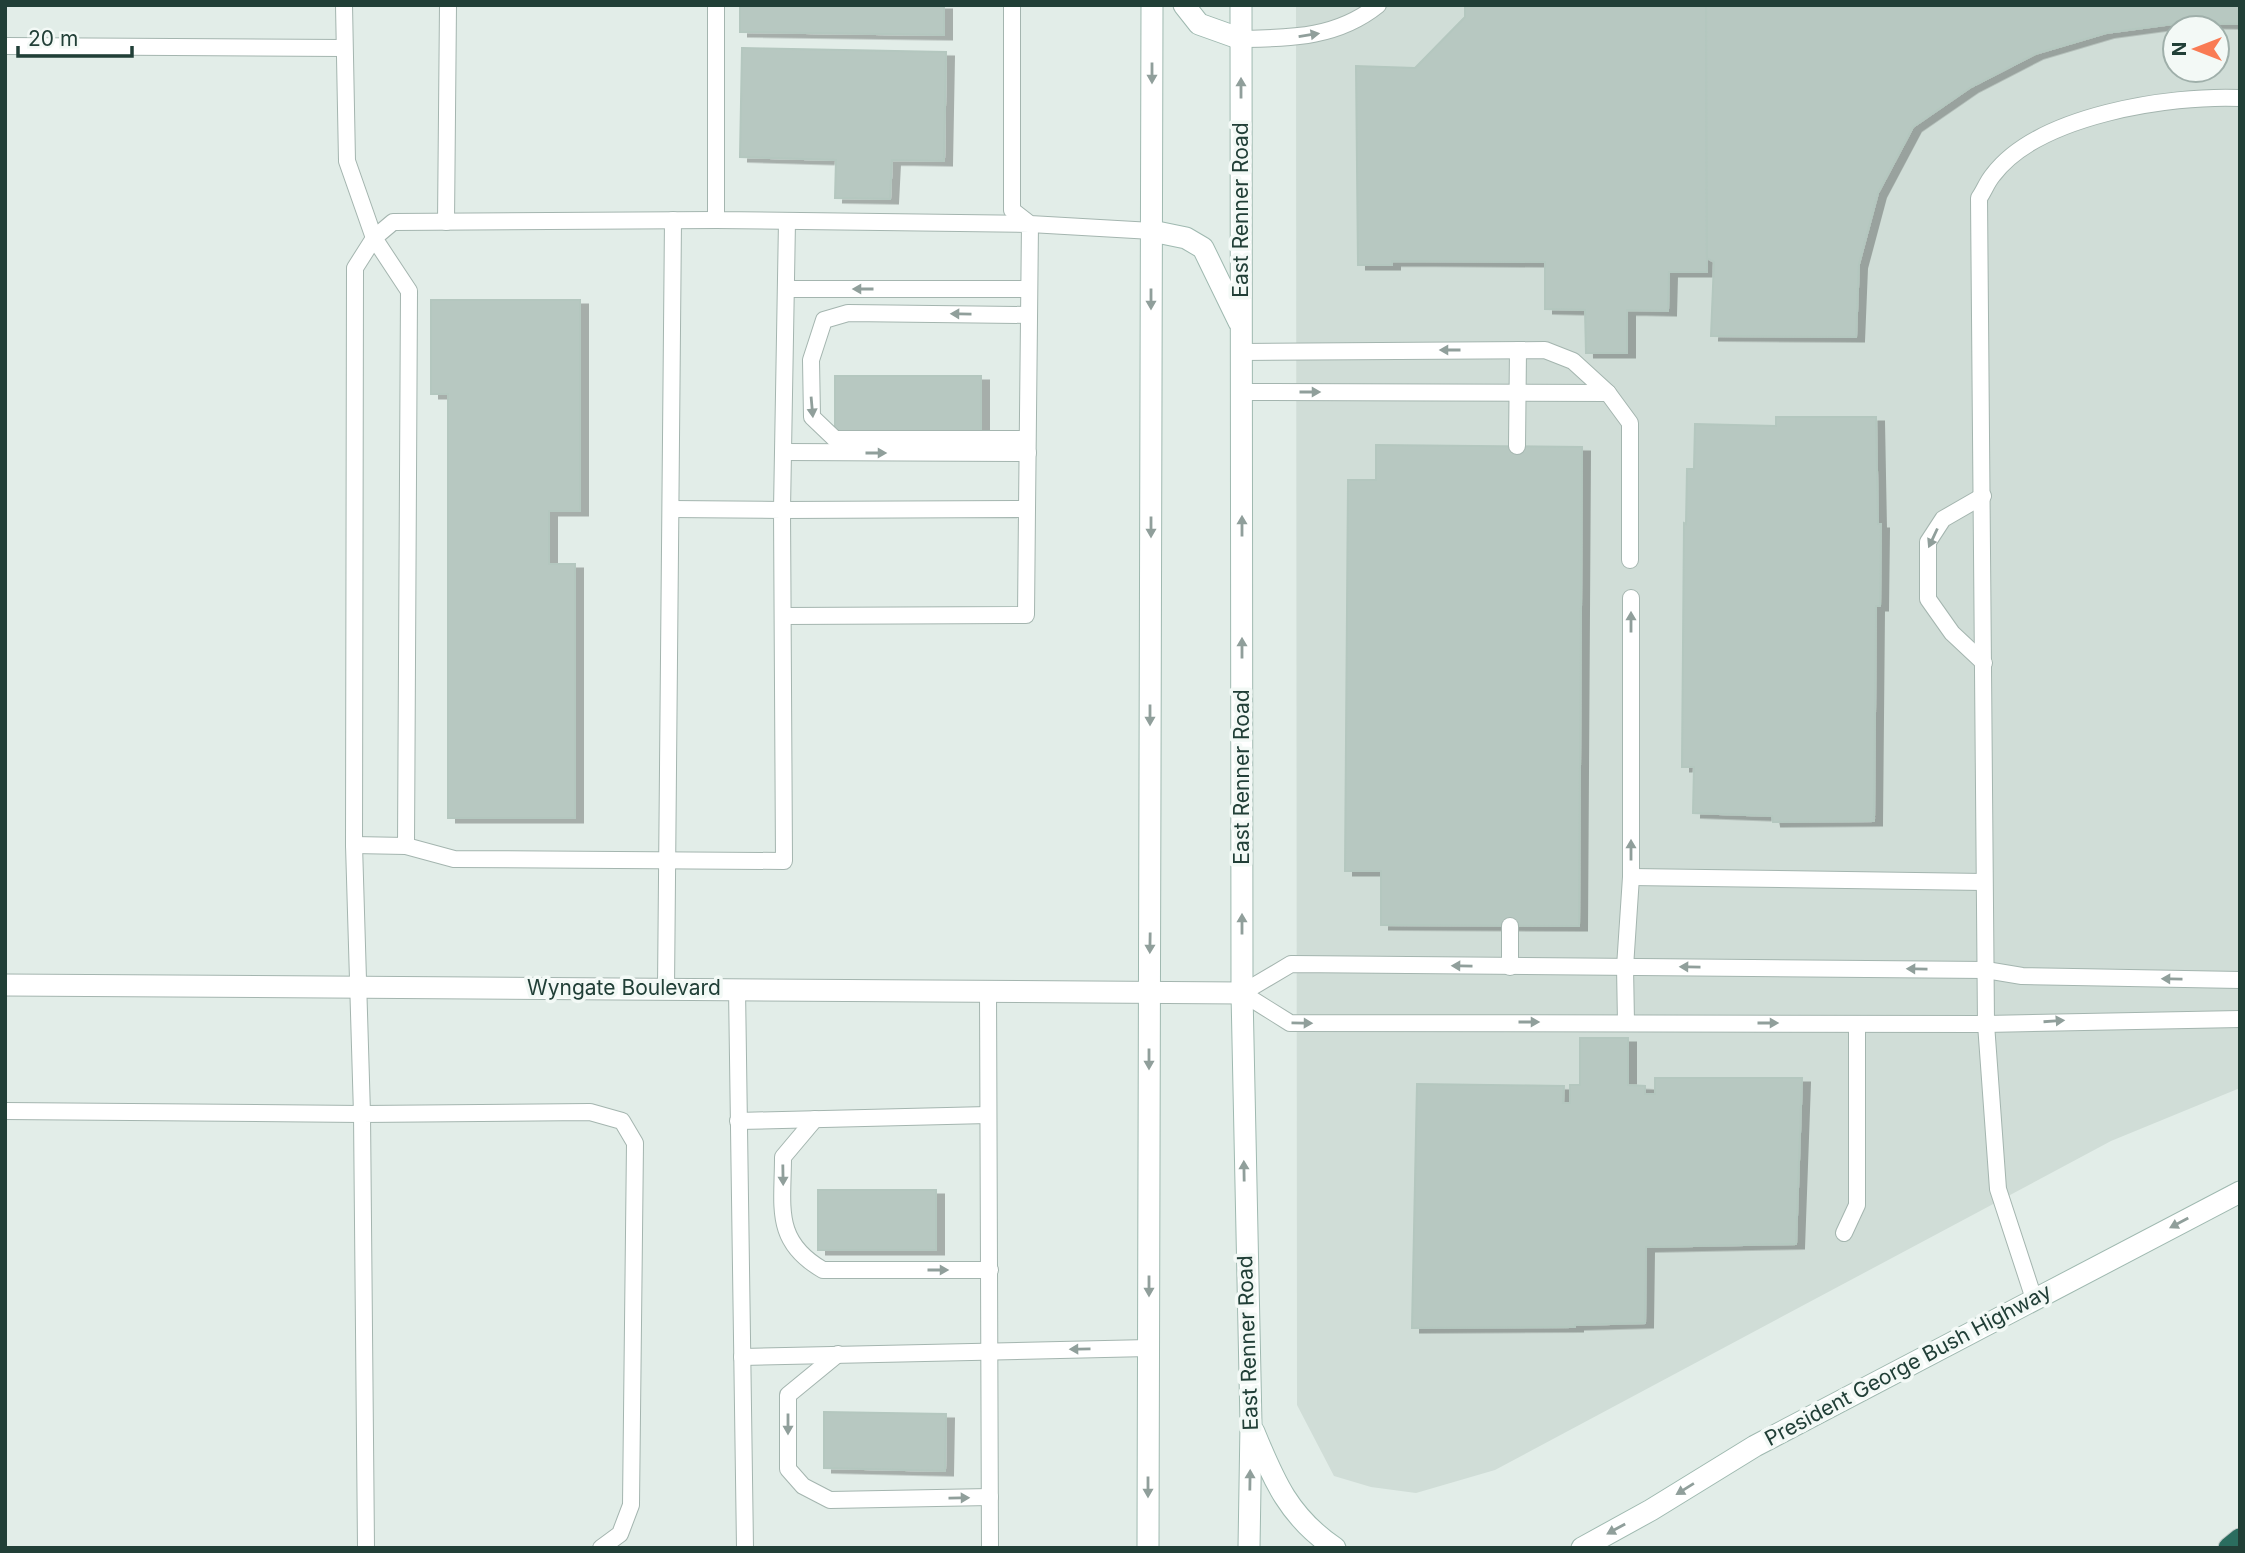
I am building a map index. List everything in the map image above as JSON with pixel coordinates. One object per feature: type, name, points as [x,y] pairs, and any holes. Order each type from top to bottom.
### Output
[{"type":"highway","points":[[2229,1548],[2240,1539]]},
{"type":"main road","points":[[1148,1548],[1152,5]]},
{"type":"main road","points":[[1184,5],[1199,24],[1241,40]]},
{"type":"main road","name":"East Renner Road","points":[[1241,5],[1242,992],[1251,1424],[1249,1548]]},
{"type":"main road","points":[[1152,231],[1186,239],[1203,248],[1241,327]]},
{"type":"main road","name":"Wyngate Boulevard","points":[[5,985],[1242,992]]},
{"type":"main road","name":"President George Bush Highway","points":[[1582,1548],[1651,1510],[1755,1446],[2240,1192]]},
{"type":"main road","points":[[1251,1424],[1277,1488],[1310,1531],[1335,1548]]},
{"type":"lane","points":[[344,5],[347,161],[374,239],[409,291],[406,846]]},
{"type":"lane","points":[[446,222],[448,5]]},
{"type":"lane","points":[[716,5],[716,220]]},
{"type":"lane","points":[[1012,5],[1012,210],[1030,224]]},
{"type":"lane","points":[[1241,40],[1294,38],[1325,33],[1346,26],[1378,5]]},
{"type":"lane","points":[[5,46],[343,48]]},
{"type":"lane","points":[[2034,1299],[1998,1189],[1986,1024],[1979,198],[1993,174],[2026,147],[2088,119],[2154,103],[2240,98]]},
{"type":"lane","points":[[666,988],[673,220]]},
{"type":"lane","points":[[366,1548],[360,986],[354,845],[355,268],[374,239],[393,222],[716,220],[1030,224],[1152,231]]},
{"type":"lane","points":[[354,845],[406,846],[454,859],[784,861],[782,510],[787,221]]},
{"type":"lane","points":[[783,616],[1026,615],[1030,224]]},
{"type":"lane","points":[[786,289],[1029,289]]},
{"type":"lane","points":[[1028,446],[835,439],[812,417],[811,360],[824,320],[848,313],[1029,315]]},
{"type":"lane","points":[[1517,446],[1518,350]]},
{"type":"lane","points":[[1241,352],[1545,350],[1573,361],[1608,393],[1630,423],[1630,560]]},
{"type":"lane","points":[[1242,392],[1608,393]]},
{"type":"lane","points":[[784,452],[1028,446]]},
{"type":"lane","points":[[1983,496],[1943,519],[1928,542],[1928,599],[1952,633],[1984,663]]},
{"type":"lane","points":[[671,509],[1027,509]]},
{"type":"lane","points":[[1626,1022],[1625,967],[1631,877],[1631,598]]},
{"type":"lane","points":[[1631,877],[1984,882]]},
{"type":"lane","points":[[1510,926],[1510,967]]},
{"type":"lane","points":[[2240,980],[2022,976],[1986,970],[1291,964],[1242,992],[1290,1023],[1986,1024],[2240,1020]]},
{"type":"lane","points":[[737,988],[745,1548]]},
{"type":"lane","points":[[988,989],[990,1548]]},
{"type":"lane","points":[[1844,1233],[1857,1205],[1857,1024]]},
{"type":"lane","points":[[5,1111],[362,1114],[590,1112],[622,1121],[635,1143],[631,1505],[620,1534],[601,1548]]},
{"type":"lane","points":[[738,1121],[988,1115]]},
{"type":"lane","points":[[815,1119],[783,1157],[784,1226],[800,1257],[823,1270],[990,1270]]},
{"type":"lane","points":[[742,1357],[1149,1348]]},
{"type":"lane","points":[[838,1354],[788,1395],[788,1469],[803,1486],[830,1500],[990,1497]]},
{"type":"shaded area","points":[[1296,5],[2240,5],[2240,1088],[2111,1141],[1495,1470],[1416,1493],[1371,1487],[1334,1476],[1297,1405]]},
{"type":"building","points":[[740,5],[944,5],[944,35],[740,32]]},
{"type":"building","points":[[1465,5],[1706,5],[1707,272],[1669,272],[1668,311],[1627,310],[1627,353],[1586,353],[1585,310],[1545,309],[1545,262],[1392,261],[1392,265],[1358,265],[1356,66],[1415,68],[1465,17]]},
{"type":"building","points":[[1706,5],[2240,5],[2240,24],[2231,24],[2231,14],[2161,14],[2161,26],[2106,33],[2035,54],[1971,87],[1913,127],[1878,193],[1859,264],[1856,337],[1711,336],[1714,262],[1707,258]]},
{"type":"building","points":[[742,48],[946,52],[944,161],[892,160],[890,199],[835,198],[836,160],[740,157]]},
{"type":"building","points":[[431,300],[580,300],[580,511],[549,511],[549,564],[575,564],[575,818],[448,818],[448,394],[431,394]]},
{"type":"building","points":[[835,376],[981,376],[981,433],[835,433]]},
{"type":"building","points":[[1776,417],[1876,417],[1878,524],[1881,524],[1880,606],[1876,606],[1874,821],[1773,822],[1772,816],[1693,813],[1694,767],[1682,767],[1684,523],[1686,524],[1687,469],[1694,469],[1695,424],[1776,426]]},
{"type":"building","points":[[1376,445],[1582,447],[1579,926],[1381,925],[1381,871],[1345,871],[1348,480],[1376,480]]},
{"type":"building","points":[[1580,1038],[1628,1038],[1628,1085],[1645,1086],[1645,1094],[1655,1094],[1655,1078],[1802,1078],[1796,1244],[1646,1247],[1645,1323],[1575,1327],[1412,1328],[1417,1084],[1564,1086],[1563,1103],[1570,1103],[1570,1085],[1580,1085]]},
{"type":"building","points":[[818,1190],[936,1190],[936,1250],[818,1250]]},
{"type":"building","points":[[824,1412],[946,1414],[945,1471],[824,1468]]}]
